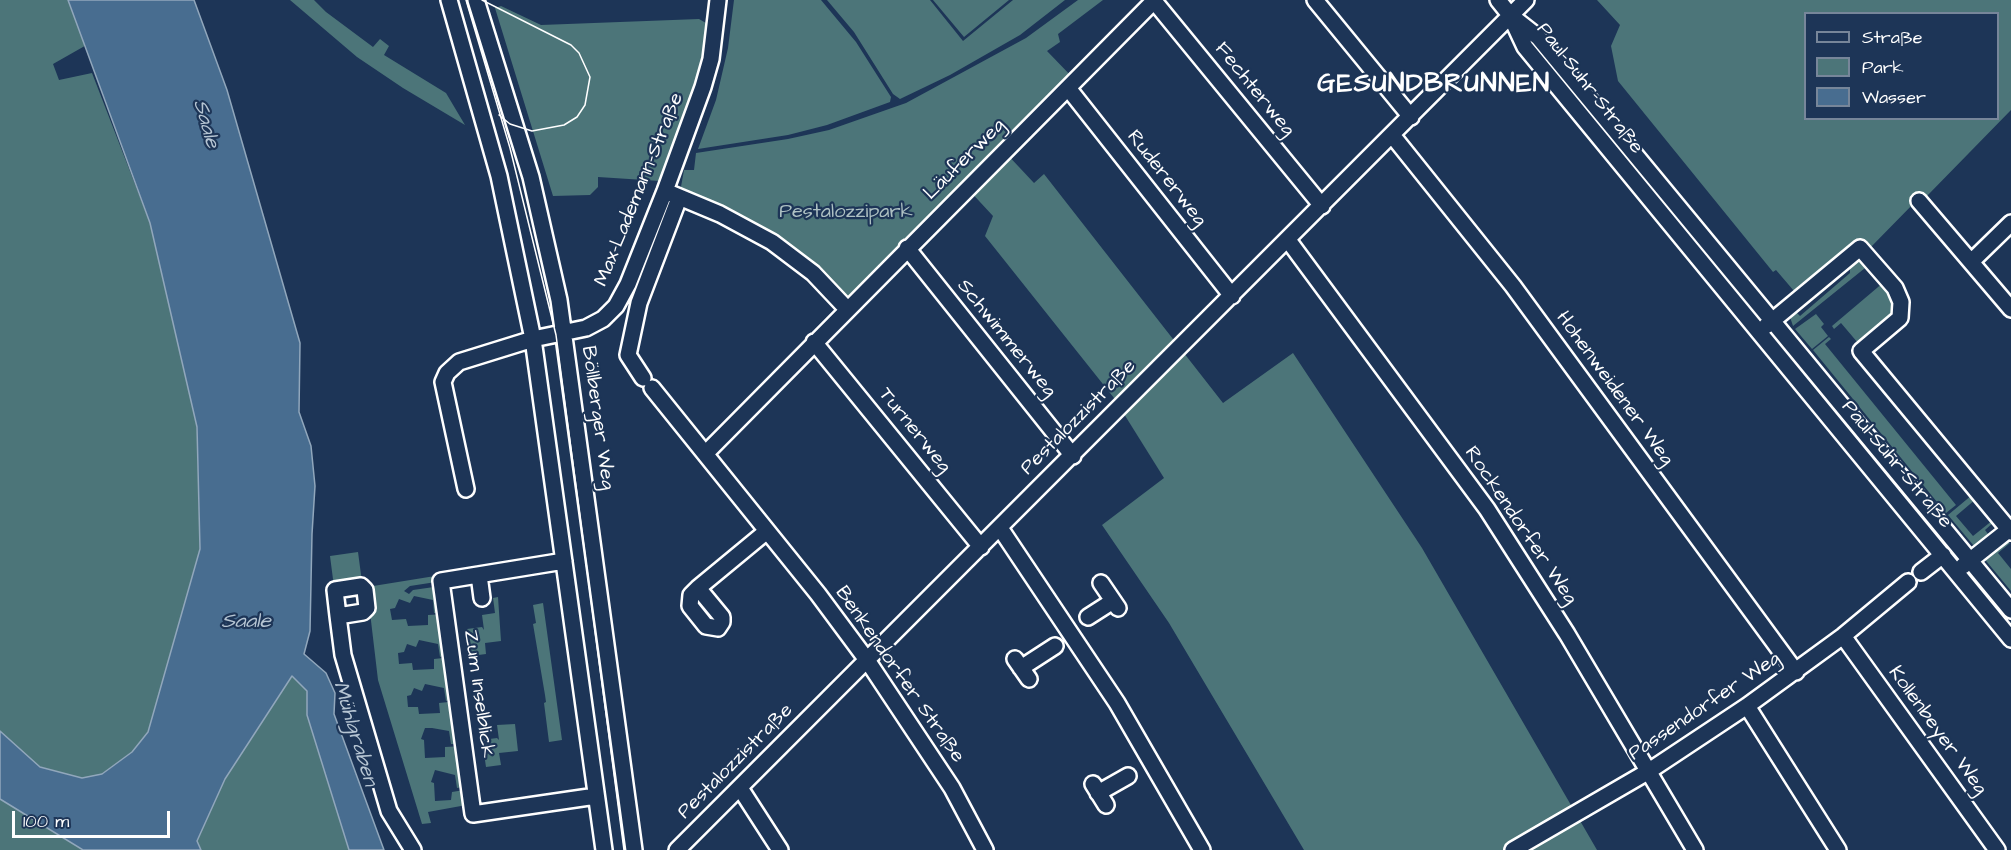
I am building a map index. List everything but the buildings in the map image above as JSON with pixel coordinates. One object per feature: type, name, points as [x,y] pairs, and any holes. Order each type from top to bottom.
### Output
[{"type":"street","points":[[449,0],[499,176],[533,339],[604,850]]},
{"type":"street","name":"Böllberger Weg","points":[[476,0],[531,177],[564,333],[634,850]]},
{"type":"street","name":"Max-Lademann-Straße","points":[[628,354],[639,303],[711,59],[718,0]]},
{"type":"street","points":[[1315,0],[1411,117]]},
{"type":"street","points":[[1498,0],[1510,15]]},
{"type":"street","name":"Pestalozzistraße","points":[[677,850],[1526,0]]},
{"type":"street","name":"Läuferweg","points":[[706,453],[1154,1]]},
{"type":"street","name":"Fechterweg","points":[[1154,1],[1322,206]]},
{"type":"street","name":"Paul-Suhr-Straße","points":[[1510,15],[1538,37],[1774,320],[2011,610]]},
{"type":"street","name":"Paul-Suhr-Straße","points":[[1510,15],[1525,47],[2011,639]]},
{"type":"street","name":"Rudererweg","points":[[1068,88],[1232,296]]},
{"type":"street","name":"Hohenweidener Weg","points":[[1392,135],[1514,286],[1796,672]]},
{"type":"street","points":[[672,194],[720,214],[772,243],[813,273],[847,309]]},
{"type":"street","name":"Max-Lademann-Straße","points":[[466,489],[443,382],[449,370],[459,362],[533,339],[586,328],[603,319],[616,306],[672,194]]},
{"type":"street","points":[[1919,201],[2011,309]]},
{"type":"street","points":[[1972,261],[2011,223]]},
{"type":"street","name":"Rockendorfer Weg","points":[[1288,240],[1487,509],[1567,634],[1695,850]]},
{"type":"street","name":"Schwimmerweg","points":[[907,248],[1073,456]]},
{"type":"street","points":[[1759,332],[1860,248],[1894,288],[1901,303],[1900,318],[1861,351],[2010,530],[1956,571]]},
{"type":"street","name":"Turnerweg","points":[[814,342],[981,547]]},
{"type":"street","name":"Benkendorfer Straße","points":[[628,354],[647,383],[706,453],[867,660],[947,780],[985,850]]},
{"type":"street","points":[[1000,528],[1071,631],[1152,761],[1202,850]]},
{"type":"street","points":[[698,588],[767,531]]},
{"type":"street","points":[[1921,572],[1943,555]]},
{"type":"street","name":"Zum Inselblick","points":[[564,561],[441,581],[473,814],[596,796]]},
{"type":"street","points":[[479,575],[483,598]]},
{"type":"street","name":"Passendorfer Weg","points":[[1513,850],[1649,771],[1747,706],[1843,636],[1908,582]]},
{"type":"street","points":[[1022,668],[1071,631],[1115,604],[1101,583]]},
{"type":"street","points":[[338,616],[343,655],[389,811],[413,850]]},
{"type":"street","name":"Kollenbeyer Weg","points":[[1843,636],[1996,850]]},
{"type":"street","points":[[1747,706],[1838,850]]},
{"type":"street","points":[[1099,794],[1152,761]]},
{"type":"street","points":[[740,788],[780,850]]},
{"type":"green space","points":[[0,0],[69,0],[90,43],[53,64],[59,80],[92,73],[150,223],[197,427],[200,549],[160,705],[148,732],[132,752],[102,774],[82,779],[41,767],[124,850],[0,850]]},
{"type":"green space","points":[[290,0],[314,0],[326,12],[373,47],[380,39],[389,46],[384,55],[446,93],[465,125],[357,57]]},
{"type":"green space","points":[[734,0],[821,0],[856,42],[891,97],[890,102],[827,125],[788,135],[698,149],[716,100],[728,48]]},
{"type":"green space","points":[[827,0],[930,0],[963,41],[1013,0],[1065,0],[1020,35],[950,75],[900,99],[893,94],[854,32]]},
{"type":"green space","points":[[933,0],[1009,0],[964,37]]},
{"type":"green space","name":"Pestalozzipark","points":[[1078,0],[1103,0],[1058,34],[1060,42],[1047,51],[1075,80],[1004,151],[1034,183],[1044,174],[1223,403],[1293,353],[1422,548],[1597,850],[1304,850],[1169,623],[1102,525],[1164,478],[1114,398],[985,236],[993,216],[967,188],[847,309],[813,273],[679,198],[684,170],[694,170],[696,153],[788,139],[829,130],[906,103],[1026,38]]},
{"type":"green space","points":[[1597,0],[2011,0],[2011,110],[1926,197],[1918,199],[1868,250],[1800,298],[1776,270],[1773,272],[1618,81],[1611,46],[1620,25]]},
{"type":"green space","points":[[501,6],[541,25],[699,19],[706,23],[709,29],[706,56],[676,147],[670,148],[660,181],[598,177],[598,187],[590,195],[553,196],[495,8]]},
{"type":"green space","points":[[1860,258],[1870,264],[1793,326],[1790,317],[1796,312],[1800,316],[1850,273],[1850,262]]},
{"type":"green space","points":[[1884,282],[1898,315],[1865,344],[1858,343],[1841,323],[1834,329],[1832,326]]},
{"type":"green space","points":[[1816,314],[1824,324],[1821,327],[1828,336],[1812,349],[1795,329]]},
{"type":"green space","points":[[1829,337],[1831,339],[1825,344],[1956,505],[1946,513],[1813,350]]},
{"type":"green space","points":[[1972,495],[1976,499],[1956,516],[1973,536],[1993,520],[1994,522],[1985,530],[1988,534],[1974,546],[1948,515]]},
{"type":"green space","points":[[2002,540],[2010,543],[1998,553],[2011,569],[2011,591],[1982,556]]},
{"type":"green space","points":[[358,552],[362,582],[334,587],[330,556]]},
{"type":"green space","points":[[435,576],[436,582],[410,586],[404,591],[409,594],[413,590],[434,587],[437,613],[434,613],[433,600],[414,596],[410,603],[399,599],[395,608],[390,609],[392,620],[406,619],[408,626],[428,625],[428,615],[446,614],[448,629],[440,630],[443,656],[440,657],[438,644],[419,640],[416,647],[407,644],[404,652],[398,653],[399,664],[412,663],[413,670],[434,669],[434,659],[452,657],[454,673],[446,674],[449,700],[446,701],[444,688],[425,684],[422,691],[414,688],[411,695],[407,696],[408,707],[418,707],[419,714],[440,713],[439,703],[458,701],[452,722],[455,744],[451,744],[449,731],[432,728],[425,728],[421,739],[424,740],[425,758],[445,757],[445,747],[464,746],[459,766],[462,787],[457,788],[455,775],[435,770],[431,782],[434,783],[435,801],[451,800],[452,792],[470,789],[472,804],[428,812],[431,823],[422,824],[378,680],[367,587]]},
{"type":"green space","points":[[498,597],[501,641],[485,643],[486,654],[471,656],[467,629],[482,627],[484,630],[482,615],[495,613],[493,598]]},
{"type":"green space","points":[[543,603],[562,740],[549,742],[544,703],[546,702],[533,624],[536,623],[533,605]]},
{"type":"green space","points":[[292,676],[307,691],[307,715],[349,850],[201,850],[197,841],[225,779]]},
{"type":"green space","points":[[515,724],[518,751],[499,753],[501,765],[486,767],[482,740],[497,738],[499,740],[497,725]]},
{"type":"water","name":"Saale","points":[[68,0],[194,0],[227,90],[300,343],[299,412],[311,446],[315,486],[310,631],[304,654],[326,673],[335,693],[334,714],[384,850],[349,850],[307,715],[307,691],[292,676],[225,779],[197,841],[201,850],[83,850],[0,799],[0,731],[40,767],[82,778],[102,774],[132,752],[148,732],[200,549],[197,427],[150,223]]},
{"type":"tram line","points":[[466,0],[510,148],[556,335],[624,850]]},
{"type":"tram line","points":[[482,0],[571,45],[579,53],[590,77],[585,105],[577,117],[564,125],[532,131],[510,124],[499,115]]},
{"type":"district","name":"GESUNDBRUNNEN","points":[[1434,86]]},
{"type":"water label","name":"Mühlgraben","points":[[354,734]]}]
